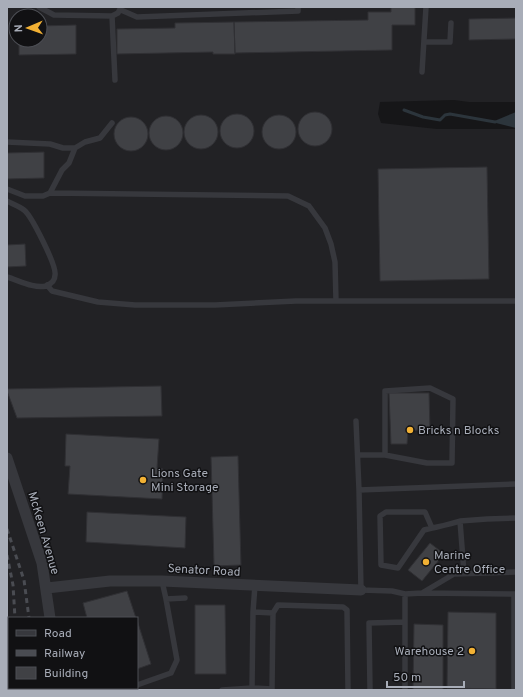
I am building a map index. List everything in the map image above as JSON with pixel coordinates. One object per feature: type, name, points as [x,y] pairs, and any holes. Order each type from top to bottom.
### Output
[{"type":"street","name":"McKeen Avenue","points":[[7,458],[42,563],[47,588],[50,617]]},
{"type":"street","name":"Senator Road","points":[[47,588],[110,581],[162,581],[361,590]]},
{"type":"lane","points":[[39,7],[54,15],[112,16],[118,14],[121,8],[137,17],[298,12],[298,7]]},
{"type":"lane","points":[[422,72],[426,7]]},
{"type":"lane","points":[[112,16],[115,80]]},
{"type":"lane","points":[[424,42],[450,42],[451,23]]},
{"type":"lane","points":[[7,142],[50,144],[62,148],[75,148],[85,142],[100,138],[112,123]]},
{"type":"lane","points":[[50,193],[62,170],[69,163],[75,148]]},
{"type":"lane","points":[[7,189],[25,196],[43,196],[50,193],[288,196],[309,206],[325,228],[335,262],[336,301]]},
{"type":"lane","points":[[7,202],[24,210],[34,225],[53,262],[56,274],[54,281],[40,287],[7,277]]},
{"type":"lane","points":[[47,285],[52,291],[98,302],[135,306],[215,305],[296,300],[516,301]]},
{"type":"lane","points":[[358,455],[385,455],[427,463],[452,463],[453,399],[430,388],[385,391],[385,455]]},
{"type":"lane","points":[[356,421],[361,590],[392,591],[405,594],[515,594],[514,690]]},
{"type":"lane","points":[[359,490],[516,484]]},
{"type":"lane","points":[[432,528],[425,512],[386,512],[380,516],[380,565],[398,568],[424,530],[432,528],[460,521],[516,518]]},
{"type":"lane","points":[[460,521],[464,573]]},
{"type":"lane","points":[[422,594],[454,574],[516,572]]},
{"type":"lane","points":[[138,685],[171,673],[177,660],[162,581]]},
{"type":"lane","points":[[252,688],[253,612],[255,585]]},
{"type":"lane","points":[[405,594],[405,690]]},
{"type":"lane","points":[[166,599],[185,598]]},
{"type":"lane","points":[[222,690],[252,688],[272,689],[273,613],[278,605],[343,607],[347,610],[348,690]]},
{"type":"lane","points":[[253,612],[273,613]]},
{"type":"lane","points":[[370,690],[369,623],[405,622]]},
{"type":"shaded area","points":[[7,7],[516,7],[516,102],[469,102],[454,100],[380,102],[378,114],[381,123],[437,129],[516,129],[516,690],[7,690]]},
{"type":"shaded area","points":[[516,112],[516,128],[492,122]]},
{"type":"building","points":[[391,7],[415,7],[415,25],[392,25],[392,50],[235,53],[234,22],[368,20],[368,12],[391,12]]},
{"type":"building","points":[[516,18],[516,39],[469,40],[469,19]]},
{"type":"building","points":[[234,22],[235,54],[213,54],[213,52],[117,54],[117,29],[175,28],[175,23]]},
{"type":"building","points":[[76,25],[76,54],[19,55],[19,48],[48,48],[48,26]]},
{"type":"building","points":[[312,112],[318,112],[322,113],[329,119],[332,129],[331,136],[325,143],[318,146],[312,146],[308,145],[301,139],[298,132],[298,126],[299,122],[305,115]]},
{"type":"building","points":[[234,114],[240,114],[244,115],[251,121],[254,131],[253,138],[247,145],[240,148],[234,148],[230,147],[223,141],[220,134],[220,128],[221,124],[227,117]]},
{"type":"building","points":[[198,115],[204,115],[208,116],[215,122],[218,132],[217,139],[211,146],[204,149],[198,149],[194,148],[187,142],[184,135],[184,129],[185,125],[191,118]]},
{"type":"building","points":[[276,115],[282,115],[286,116],[293,122],[296,132],[295,139],[289,146],[282,149],[276,149],[272,148],[265,142],[262,135],[262,129],[263,125],[269,118]]},
{"type":"building","points":[[163,116],[169,116],[173,117],[180,123],[183,133],[182,140],[176,147],[169,150],[163,150],[159,149],[152,143],[149,136],[149,130],[150,126],[156,119]]},
{"type":"building","points":[[128,117],[134,117],[138,118],[145,124],[148,134],[147,141],[141,148],[134,151],[128,151],[124,150],[117,144],[114,137],[114,131],[115,127],[121,120]]},
{"type":"building","points":[[44,152],[44,178],[7,179],[7,153]]},
{"type":"building","points":[[487,167],[489,279],[380,281],[378,169]]},
{"type":"building","points":[[25,244],[26,266],[7,267],[7,245]]},
{"type":"building","points":[[161,386],[162,416],[17,418],[7,391],[7,389]]},
{"type":"building","points":[[389,393],[429,393],[430,429],[408,431],[407,444],[391,444]]},
{"type":"building","points":[[66,434],[159,439],[157,468],[163,469],[162,499],[68,494],[70,466],[65,466]]},
{"type":"building","points":[[238,456],[241,565],[214,566],[211,457]]},
{"type":"building","points":[[87,512],[186,517],[185,548],[86,542]]},
{"type":"building","name":"Marine Centre Office","points":[[430,543],[444,554],[422,581],[408,570]]},
{"type":"building","points":[[127,591],[136,617],[87,617],[83,603]]},
{"type":"building","points":[[195,605],[225,605],[226,674],[195,674]]},
{"type":"building","name":"Warehouse 2","points":[[448,612],[496,613],[496,689],[447,688]]},
{"type":"building","points":[[138,623],[151,664],[138,669]]},
{"type":"building","points":[[414,624],[443,625],[443,690],[413,690]]},
{"type":"waterway","points":[[404,110],[423,117],[440,120],[445,115],[450,114],[495,122]]},
{"type":"railway","points":[[7,529],[24,580],[29,617]]},
{"type":"railway","points":[[7,555],[13,585],[15,617]]},
{"type":"place","name":"Bricks n Blocks","points":[[410,430]]},
{"type":"place","name":"Lions Gate Mini Storage","points":[[143,480]]},
{"type":"place","name":"Marine Centre Office","points":[[426,562]]},
{"type":"place","name":"Warehouse 2","points":[[472,651]]}]
